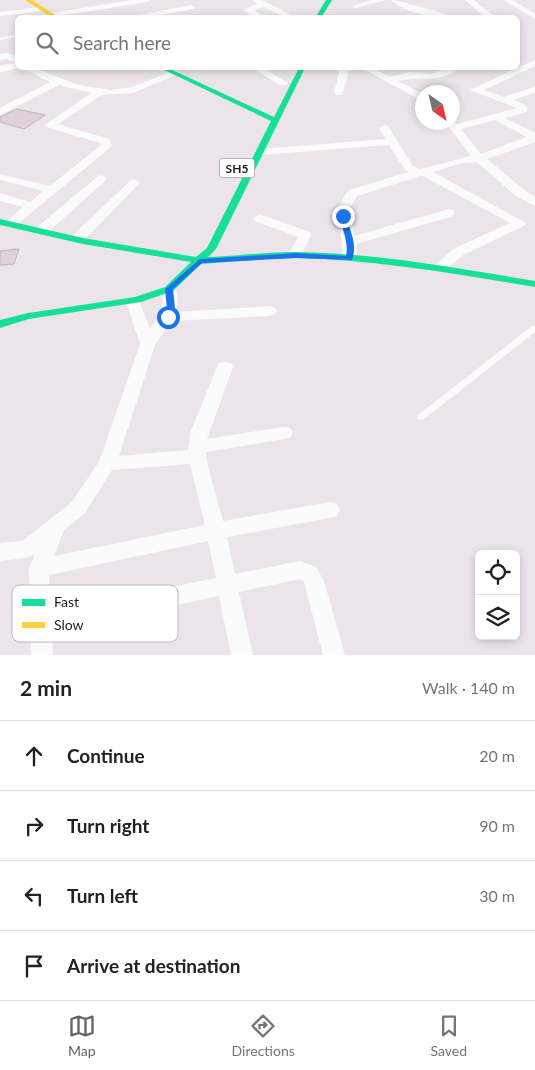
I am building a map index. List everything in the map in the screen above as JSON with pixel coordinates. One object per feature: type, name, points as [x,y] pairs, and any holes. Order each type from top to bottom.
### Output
[{"type":"main road","points":[[320,15],[329,0]]},
{"type":"main road","points":[[331,15],[339,0]]},
{"type":"main road","points":[[24,1],[53,15]]},
{"type":"main road","points":[[168,70],[270,118]]},
{"type":"main road","name":"SH5","points":[[0,324],[28,316],[132,300],[169,289],[193,264],[211,250],[260,152],[283,83],[291,70]]},
{"type":"main road","name":"SH5","points":[[257,132],[270,118],[301,70]]},
{"type":"main road","points":[[5,223],[193,264],[296,255],[349,258],[439,268],[535,284]]},
{"type":"main road","points":[[193,248],[193,264]]},
{"type":"main road","name":"SH5","points":[[0,313],[28,316]]},
{"type":"street","points":[[60,15],[147,0]]},
{"type":"street","points":[[256,0],[287,15]]},
{"type":"street","points":[[273,8],[280,0]]},
{"type":"street","points":[[356,6],[382,0]]},
{"type":"street","points":[[395,0],[408,8],[434,15]]},
{"type":"street","points":[[469,0],[488,15]]},
{"type":"street","points":[[508,0],[534,16]]},
{"type":"street","points":[[84,1],[113,14]]},
{"type":"street","points":[[0,6],[9,4]]},
{"type":"street","points":[[0,14],[58,4]]},
{"type":"street","points":[[257,15],[247,9],[264,4]]},
{"type":"street","points":[[145,15],[190,7]]},
{"type":"street","points":[[412,15],[419,12]]},
{"type":"street","points":[[520,17],[534,16]]},
{"type":"street","points":[[0,57],[7,56],[15,60]]},
{"type":"street","points":[[520,70],[535,63]]},
{"type":"street","points":[[0,69],[15,66]]},
{"type":"street","points":[[33,70],[57,82],[101,91],[116,92],[130,90],[175,73]]},
{"type":"street","points":[[260,70],[283,83]]},
{"type":"street","points":[[339,92],[344,71],[342,70]]},
{"type":"street","points":[[371,70],[415,94]]},
{"type":"street","points":[[387,78],[403,70]]},
{"type":"street","points":[[387,78],[409,75],[432,78],[450,70]]},
{"type":"street","points":[[460,123],[523,108],[475,90],[519,70]]},
{"type":"street","points":[[0,112],[57,82]]},
{"type":"street","points":[[502,100],[535,90]]},
{"type":"street","points":[[5,223],[33,206],[107,144],[105,141],[54,128],[50,125],[101,91]]},
{"type":"street","points":[[496,116],[535,137]]},
{"type":"street","points":[[384,128],[409,168],[520,223],[458,252],[439,268]]},
{"type":"street","points":[[456,130],[476,156],[535,202]]},
{"type":"street","points":[[349,258],[352,248],[351,241],[346,232],[343,216],[346,198],[353,193],[535,137]]},
{"type":"street","points":[[260,152],[392,142]]},
{"type":"street","points":[[0,177],[53,190]]},
{"type":"street","points":[[42,231],[101,179]]},
{"type":"street","points":[[77,239],[134,183]]},
{"type":"street","points":[[0,197],[33,206]]},
{"type":"street","points":[[351,241],[449,213]]},
{"type":"street","points":[[259,218],[305,235],[296,255]]},
{"type":"street","points":[[0,552],[26,549],[55,527],[78,508],[107,464],[148,344],[168,317],[171,309],[169,289]]},
{"type":"street","points":[[132,300],[148,344]]},
{"type":"street","points":[[168,317],[270,312]]},
{"type":"street","points":[[225,367],[200,431],[198,452],[199,467],[242,655]]},
{"type":"street","points":[[107,464],[198,452],[284,434]]},
{"type":"street","points":[[39,568],[215,531],[330,510]]},
{"type":"street","points":[[40,585],[39,568],[55,527]]},
{"type":"street","points":[[178,595],[306,570],[311,573],[314,582],[334,655]]},
{"type":"street","points":[[42,642],[42,655]]},
{"type":"lane","points":[[0,39],[15,36]]},
{"type":"lane","points":[[421,418],[535,328]]},
{"type":"building","points":[[17,109],[45,115],[24,129],[0,122],[0,117]]},
{"type":"building","points":[[19,249],[14,264],[0,265],[0,251]]},
{"type":"traffic: fast","points":[[320,15],[329,0]]},
{"type":"traffic: fast","points":[[167,70],[275,120]]},
{"type":"traffic: fast","points":[[0,324],[28,316],[137,300],[169,289],[211,249],[301,70]]},
{"type":"traffic: fast","points":[[0,222],[83,241],[200,261],[295,255],[349,258],[439,268],[535,284]]},
{"type":"traffic: slow","points":[[28,0],[52,15]]},
{"type":"route","points":[[168,317],[171,309],[169,289],[200,261],[296,255],[349,258],[352,248],[343,216]]}]
